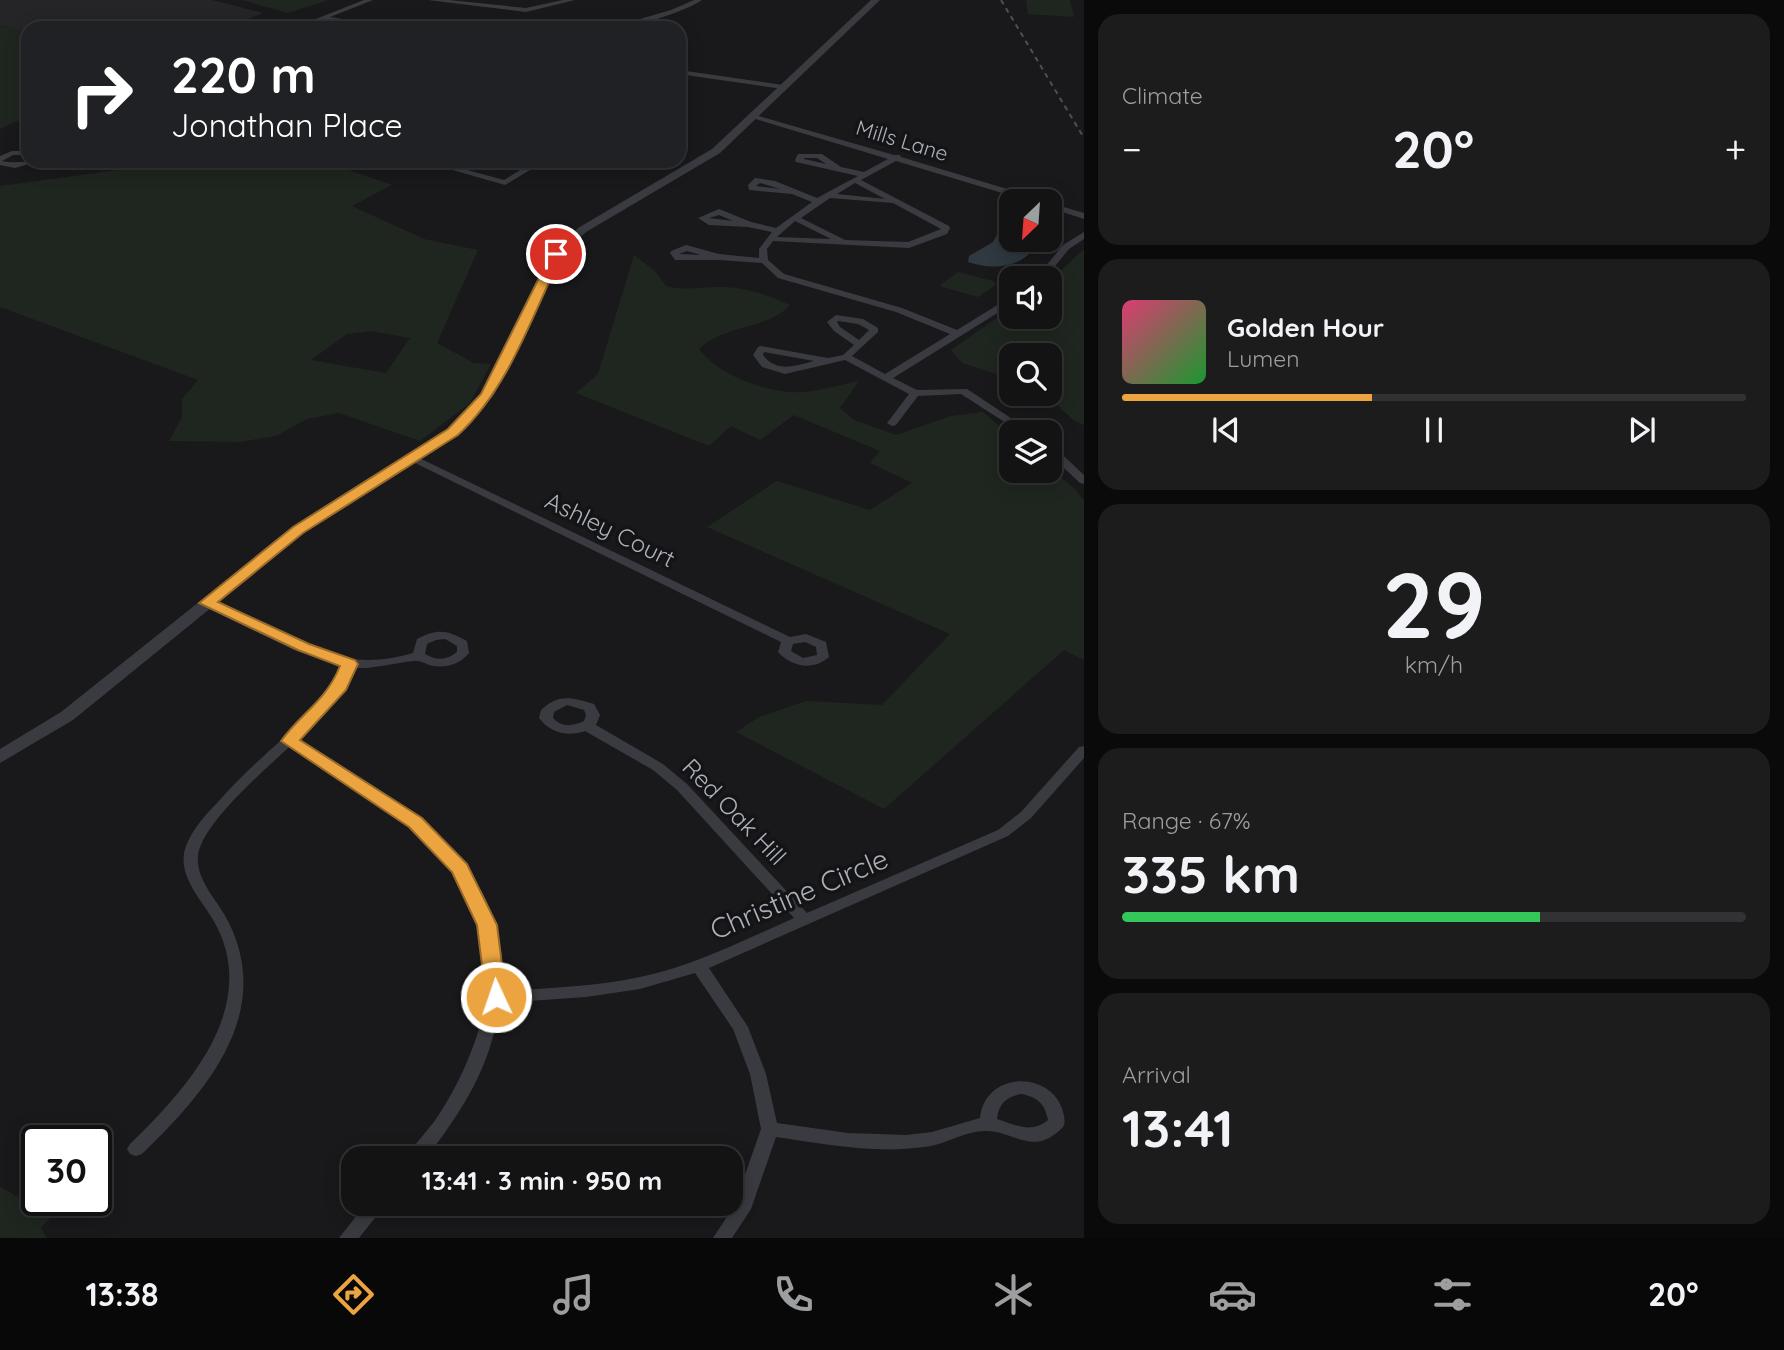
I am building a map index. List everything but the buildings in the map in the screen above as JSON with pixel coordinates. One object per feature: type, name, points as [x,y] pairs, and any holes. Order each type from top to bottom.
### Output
[{"type":"street","points":[[318,21],[370,0]]},
{"type":"street","points":[[431,0],[526,10],[572,0]]},
{"type":"street","points":[[637,21],[699,0]]},
{"type":"street","points":[[686,168],[716,151],[876,0]]},
{"type":"street","points":[[324,19],[339,21]]},
{"type":"street","points":[[686,73],[783,88]]},
{"type":"street","name":"Mills Lane","points":[[755,116],[999,189]]},
{"type":"street","points":[[0,161],[12,153],[21,153]]},
{"type":"street","points":[[764,261],[763,249],[795,218],[828,195],[897,157]]},
{"type":"street","points":[[0,161],[15,166],[21,164]]},
{"type":"street","points":[[837,167],[865,175]]},
{"type":"street","points":[[450,168],[505,183],[530,168]]},
{"type":"street","points":[[0,757],[67,716],[298,530],[453,432],[488,395],[556,254],[567,242],[642,192],[685,168]]},
{"type":"street","points":[[748,224],[775,235],[848,244],[909,245],[944,232],[946,228],[855,180]]},
{"type":"street","points":[[789,192],[818,201]]},
{"type":"street","points":[[828,195],[896,202]]},
{"type":"street","points":[[1062,209],[1084,216]]},
{"type":"street","points":[[795,218],[848,244]]},
{"type":"street","points":[[1050,266],[1066,247],[1084,235]]},
{"type":"street","points":[[719,257],[764,261],[781,276],[899,310],[955,333]]},
{"type":"street","points":[[887,377],[999,308]]},
{"type":"street","points":[[828,360],[761,349],[758,355],[765,365],[785,371],[846,357],[861,345]]},
{"type":"street","points":[[846,357],[915,393],[963,391],[1008,420]]},
{"type":"street","points":[[892,423],[915,393]]},
{"type":"street","name":"Ashley Court","points":[[413,458],[788,641]]},
{"type":"street","points":[[1062,460],[1084,481]]},
{"type":"street","points":[[207,603],[315,652],[349,664],[401,661],[419,655]]},
{"type":"street","points":[[136,1149],[174,1113],[203,1077],[229,1026],[235,996],[231,945],[222,923],[194,878],[192,849],[209,820],[324,707],[340,686],[349,664]]},
{"type":"street","name":"Red Oak Hill","points":[[587,726],[658,767],[682,787],[804,919]]},
{"type":"street","points":[[289,741],[416,822],[460,868],[487,925],[496,997],[478,1059],[463,1093],[425,1146]]},
{"type":"street","name":"Christine Circle","points":[[496,997],[586,991],[640,983],[699,966],[1003,833],[1026,816],[1084,750]]},
{"type":"street","points":[[699,966],[740,1027],[758,1074],[770,1129],[742,1209],[722,1238]]},
{"type":"street","points":[[770,1129],[873,1142],[926,1140],[988,1124]]},
{"type":"street","points":[[348,1238],[367,1216]]},
{"type":"shaded area","points":[[0,0],[212,0],[263,13],[243,21],[21,21],[21,32],[0,25]]},
{"type":"shaded area","points":[[242,0],[328,0],[288,13]]},
{"type":"shaded area","points":[[1026,0],[1070,0],[1074,17],[1028,14]]},
{"type":"shaded area","points":[[0,25],[21,32],[21,119],[0,129]]},
{"type":"shaded area","points":[[132,168],[343,168],[392,185],[352,206],[424,239],[478,250],[437,343],[474,363],[491,364],[470,403],[420,441],[339,413],[307,419],[276,436],[239,442],[169,441],[182,417],[182,399],[198,380],[0,307],[0,186]],"holes":[[[371,331],[410,338],[386,373],[311,360],[347,334]]]},
{"type":"shaded area","points":[[999,231],[999,252],[1031,252],[1009,265],[984,266],[968,262],[969,256],[993,242]]},
{"type":"shaded area","points":[[1084,249],[1084,425],[1058,406],[1062,406],[1062,343],[999,343],[999,375],[962,363],[951,350],[999,316],[999,329],[1062,329],[1062,270]]},
{"type":"shaded area","points":[[634,255],[655,271],[666,286],[686,289],[739,288],[790,305],[770,319],[721,335],[699,349],[716,366],[740,379],[766,388],[790,392],[816,390],[859,381],[840,408],[854,420],[896,435],[951,416],[983,412],[999,426],[999,483],[1062,483],[1062,478],[1084,501],[1084,660],[1064,650],[884,809],[736,732],[759,717],[806,701],[882,705],[950,634],[707,527],[777,481],[870,510],[912,483],[870,463],[880,451],[794,415],[760,440],[731,426],[709,446],[576,393],[598,374]]},
{"type":"shaded area","points":[[958,272],[993,281],[996,285],[978,297],[940,285]]},
{"type":"shaded area","points":[[0,1187],[21,1199],[21,1216],[52,1216],[41,1228],[47,1238],[0,1238]]},
{"type":"railway","points":[[1001,0],[1084,138]]},
{"type":"route","points":[[496,997],[494,964],[487,925],[480,904],[460,868],[416,822],[289,741],[324,707],[340,686],[349,664],[326,657],[207,603],[298,530],[347,496],[453,432],[471,415],[488,395],[556,254]]}]
